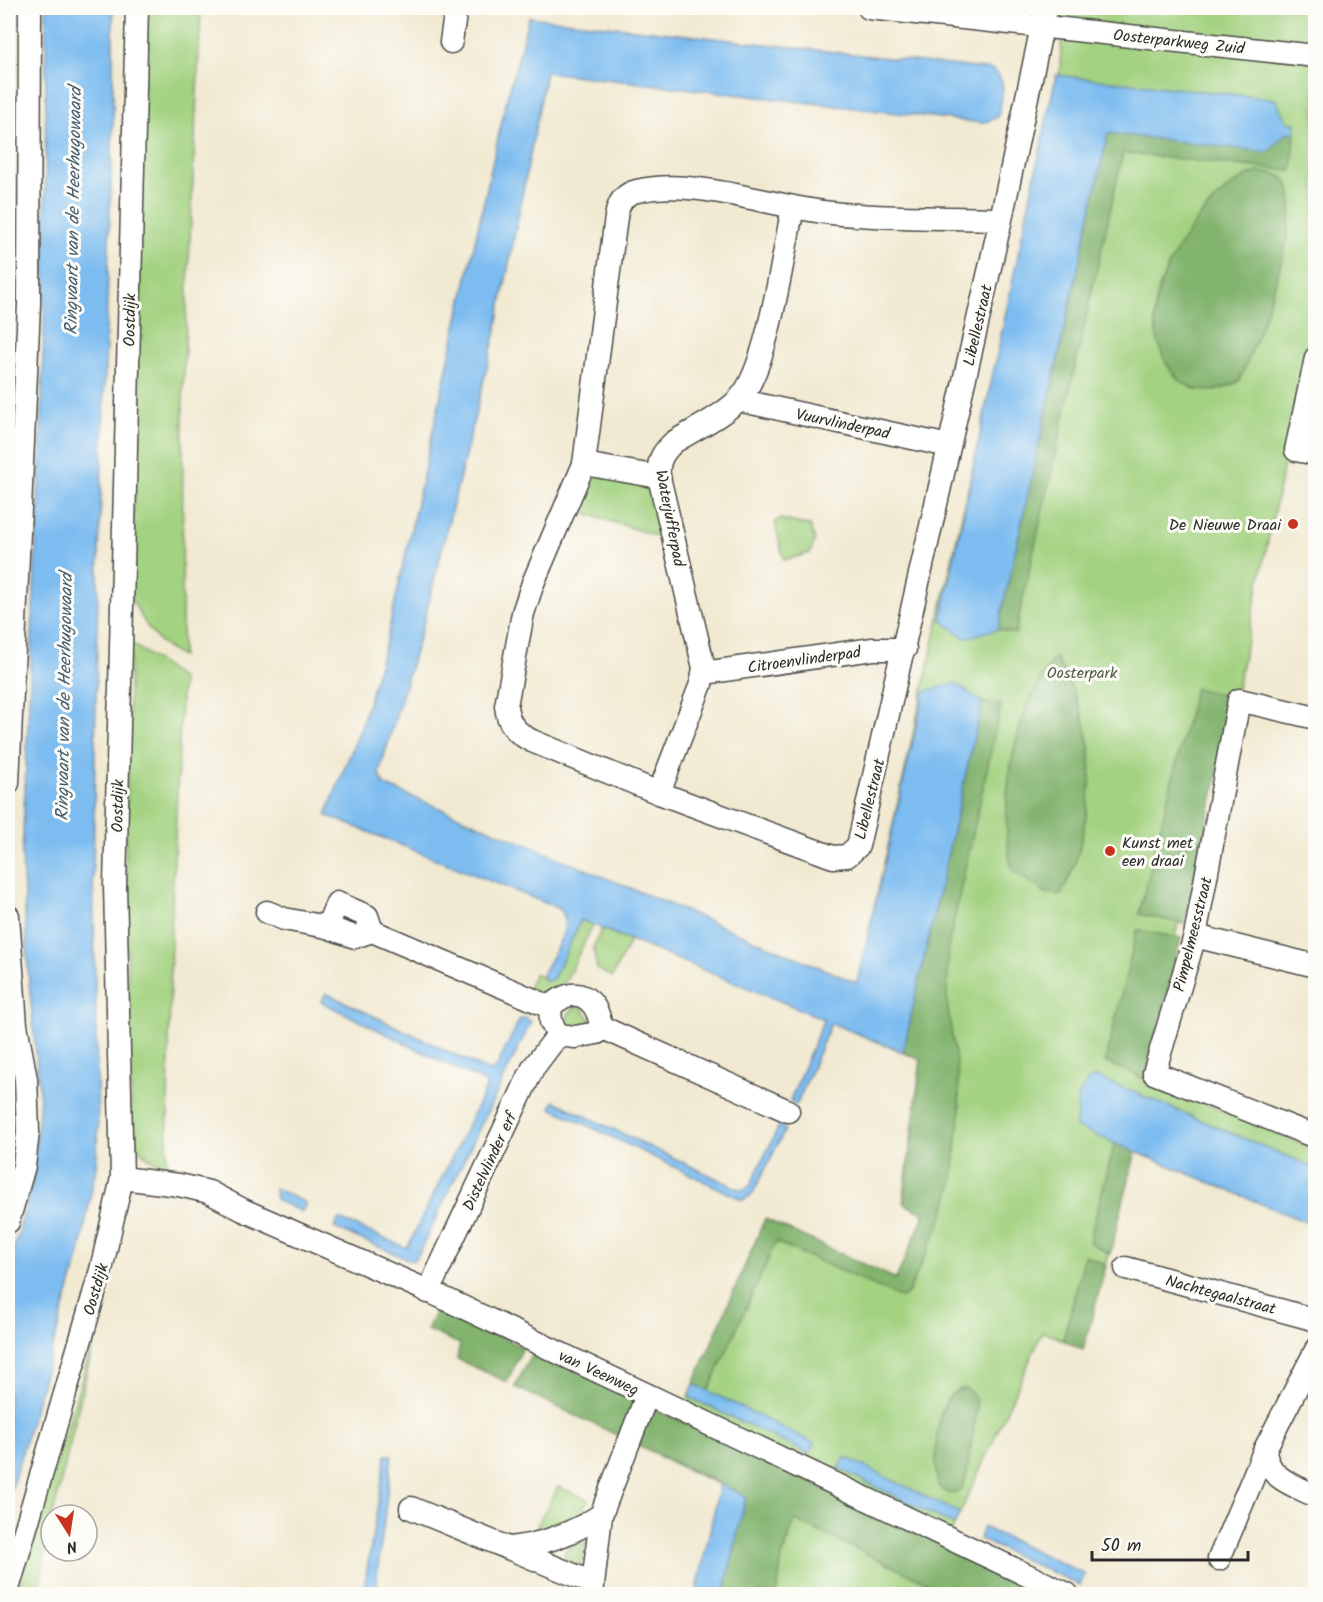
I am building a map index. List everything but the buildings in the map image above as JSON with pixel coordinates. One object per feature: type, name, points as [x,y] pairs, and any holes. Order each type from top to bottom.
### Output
[{"type":"street","points":[[8,783],[29,304],[30,8]]},
{"type":"street","name":"Oostdijk","points":[[8,1589],[101,1270],[122,1178],[115,885],[137,8]]},
{"type":"street","points":[[451,42],[456,8]]},
{"type":"street","name":"Oosterparkweg Zuid","points":[[869,8],[1044,16],[1316,56]]},
{"type":"street","name":"Libellestraat","points":[[1001,219],[860,215],[793,208],[717,192],[666,188],[636,191],[622,199],[616,217],[584,464],[532,583],[523,613],[508,687],[508,718],[523,736],[659,794],[833,857],[848,856],[854,852],[860,839],[905,649],[1001,219],[1044,16]]},
{"type":"street","name":"Waterjufferpad","points":[[659,794],[704,674],[703,654],[659,477],[659,462],[666,450],[738,400],[752,382],[763,350],[793,208]]},
{"type":"street","points":[[1316,358],[1296,450],[1316,454]]},
{"type":"street","name":"Vuurvlinderpad","points":[[738,400],[949,446]]},
{"type":"street","points":[[584,464],[659,477]]},
{"type":"street","name":"Citroenvlinderpad","points":[[704,674],[873,649],[905,649]]},
{"type":"street","name":"Pimpelmeesstraat","points":[[1316,718],[1239,700],[1195,936],[1154,1073],[1316,1137]]},
{"type":"street","points":[[267,912],[284,919],[327,927],[337,903],[367,916],[372,931],[550,1007]]},
{"type":"street","points":[[8,916],[12,1025],[26,1079],[28,1132],[24,1166],[8,1222]]},
{"type":"street","points":[[1195,936],[1316,966]]},
{"type":"street","points":[[550,1007],[572,986],[591,1001],[599,1012],[601,1028]]},
{"type":"street","points":[[550,1007],[551,1022],[558,1035],[590,1035],[601,1028]]},
{"type":"street","points":[[601,1028],[788,1111]]},
{"type":"street","name":"Distelvlinder erf","points":[[428,1292],[533,1068],[558,1035]]},
{"type":"street","name":"van Veenweg","points":[[122,1178],[179,1185],[209,1192],[243,1210],[428,1292],[1067,1594]]},
{"type":"street","name":"Nachtegaalstraat","points":[[1126,1268],[1316,1320]]},
{"type":"street","points":[[1219,1559],[1265,1449],[1316,1350]]},
{"type":"street","points":[[411,1508],[511,1548],[593,1589],[601,1515],[647,1395]]},
{"type":"street","points":[[1265,1449],[1268,1467],[1275,1475],[1316,1496]]},
{"type":"street","points":[[511,1548],[531,1546],[560,1537],[601,1515]]},
{"type":"green space","points":[[145,8],[201,8],[183,388],[182,657],[158,639],[146,625],[131,598]]},
{"type":"green space","name":"Oosterpark","points":[[1054,8],[1315,8],[1315,316],[1235,698],[1231,698],[1142,1077],[1315,1149],[1315,1168],[1141,1095],[1137,1145],[1083,1349],[1043,1331],[928,1583],[951,1594],[724,1594],[746,1497],[659,1457],[689,1396],[765,1219],[896,1279],[925,1214],[903,1203],[921,1060],[847,1029],[1059,82],[1063,17],[1058,16]]},
{"type":"green space","points":[[1287,132],[1295,133],[1292,171],[1123,153],[1015,634],[998,629],[1108,133],[1268,152]]},
{"type":"green space","points":[[1258,172],[1280,176],[1289,186],[1291,203],[1289,227],[1283,254],[1266,313],[1239,381],[1219,389],[1202,391],[1187,386],[1175,376],[1166,362],[1155,328],[1158,291],[1177,249],[1191,228],[1224,192],[1241,179]]},
{"type":"green space","points":[[592,475],[650,484],[662,535],[656,536],[579,511],[578,506]]},
{"type":"green space","points":[[779,519],[810,526],[815,540],[810,553],[784,560],[775,523]]},
{"type":"green space","points":[[130,642],[182,679],[171,930],[167,1167],[149,1158],[132,1143],[125,880]]},
{"type":"green space","points":[[1055,657],[1067,678],[1083,717],[1088,736],[1091,776],[1081,841],[1073,868],[1060,895],[1046,893],[1012,870],[1006,816],[1012,759],[1019,731],[1040,679]]},
{"type":"green space","points":[[1195,688],[1235,698],[1184,924],[1139,914]]},
{"type":"green space","points":[[982,702],[1001,705],[949,943],[947,1002],[958,1075],[960,1112],[952,1186],[941,1221],[908,1293],[902,1298],[776,1242],[708,1392],[694,1384],[765,1219],[896,1279],[925,1214],[904,1203],[921,1060],[903,1052]]},
{"type":"green space","points":[[581,920],[593,925],[561,990],[552,997],[527,990],[535,973],[546,981],[553,979]]},
{"type":"green space","points":[[602,929],[630,941],[612,977],[597,969],[593,947]]},
{"type":"green space","points":[[1137,930],[1181,938],[1145,1079],[1105,1062]]},
{"type":"green space","points":[[579,1003],[591,1020],[589,1028],[565,1025],[568,1014]]},
{"type":"green space","points":[[1115,1142],[1136,1151],[1110,1254],[1089,1242]]},
{"type":"green space","points":[[1085,1255],[1106,1266],[1083,1350],[1063,1340]]},
{"type":"green space","points":[[437,1308],[523,1347],[507,1382],[457,1359],[460,1344],[427,1330]]},
{"type":"green space","points":[[97,1329],[56,1503],[44,1503]]},
{"type":"green space","points":[[533,1351],[1045,1594],[951,1594],[795,1520],[782,1557],[777,1594],[724,1594],[746,1496],[515,1387]]},
{"type":"green space","points":[[960,1389],[967,1389],[971,1393],[977,1409],[966,1477],[961,1490],[949,1494],[938,1486],[937,1432],[945,1405],[951,1395]]},
{"type":"green space","points":[[558,1487],[589,1500],[570,1522],[534,1531]]},
{"type":"green space","points":[[39,1519],[39,1563],[44,1563],[39,1594],[16,1594]]},
{"type":"green space","points":[[576,1541],[586,1543],[581,1565],[566,1561],[564,1556],[567,1548]]},
{"type":"water","name":"Ringvaart van de Heerhugowaard","points":[[46,8],[113,8],[113,119],[98,586],[93,871],[98,1135],[96,1167],[79,1257],[8,1500],[8,1270],[33,1180],[40,1099],[28,971],[22,854],[41,438],[45,285]]},
{"type":"water","points":[[529,17],[993,70],[1001,80],[1002,97],[998,117],[983,123],[546,72],[496,331],[424,621],[379,773],[384,785],[857,983],[924,692],[955,683],[982,702],[903,1052],[831,1023],[795,1105],[790,1100],[824,1019],[581,920],[553,979],[545,981],[542,975],[560,942],[565,924],[560,909],[326,815],[361,727],[387,638],[506,102]]},
{"type":"water","points":[[1056,75],[1275,99],[1287,122],[1296,123],[1295,133],[1287,132],[1268,152],[1108,133],[998,629],[965,638],[941,620]]},
{"type":"water","points":[[326,993],[489,1071],[496,1068],[520,1019],[526,1018],[531,1022],[417,1257],[412,1261],[334,1228],[339,1219],[404,1247],[408,1246],[486,1088],[486,1083],[321,1002]]},
{"type":"water","points":[[1097,1077],[1315,1168],[1315,1226],[1076,1127],[1078,1098],[1087,1081]]},
{"type":"water","points":[[554,1101],[741,1190],[750,1186],[780,1124],[785,1130],[752,1195],[743,1200],[551,1108]]},
{"type":"water","points":[[274,1188],[306,1203],[302,1212],[276,1200]]},
{"type":"water","points":[[694,1384],[814,1443],[809,1454],[689,1397]]},
{"type":"water","points":[[386,1455],[392,1455],[376,1584],[397,1594],[363,1594]]},
{"type":"water","points":[[845,1457],[960,1513],[954,1525],[839,1469]]},
{"type":"water","points":[[720,1484],[746,1496],[724,1594],[696,1594]]},
{"type":"water","points":[[983,1527],[1085,1574],[1080,1585],[979,1539]]},
{"type":"place","name":"De Nieuwe Draai","points":[[1293,524]]},
{"type":"place","name":"Kunst met een draai","points":[[1110,851]]}]
